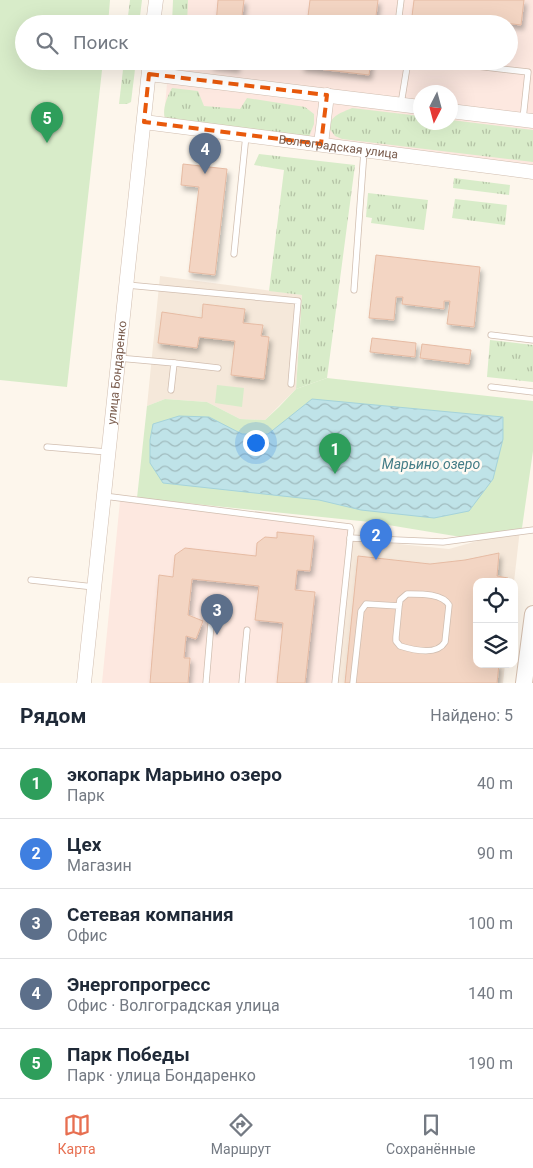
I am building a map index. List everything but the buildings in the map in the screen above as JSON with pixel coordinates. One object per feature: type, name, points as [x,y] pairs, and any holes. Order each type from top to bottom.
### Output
[{"type":"main road","points":[[524,683],[533,614]]},
{"type":"street","points":[[154,15],[156,0]]},
{"type":"street","name":"улица Бондаренко","points":[[84,683],[149,70]]},
{"type":"street","points":[[162,70],[327,96],[413,106]]},
{"type":"street","points":[[321,144],[327,96]]},
{"type":"street","points":[[458,112],[528,120]]},
{"type":"street","name":"Волгоградская улица","points":[[144,122],[533,172]]},
{"type":"lane","points":[[399,15],[401,0]]},
{"type":"lane","points":[[401,105],[407,70]]},
{"type":"lane","points":[[511,70],[528,72],[528,120]]},
{"type":"lane","points":[[234,254],[246,135]]},
{"type":"lane","points":[[354,290],[364,150]]},
{"type":"lane","points":[[126,285],[298,301],[291,384]]},
{"type":"lane","points":[[491,335],[533,340]]},
{"type":"lane","points":[[118,358],[218,368]]},
{"type":"lane","points":[[171,390],[174,364]]},
{"type":"lane","points":[[491,387],[533,392]]},
{"type":"lane","points":[[46,447],[109,453]]},
{"type":"lane","points":[[104,496],[349,526],[351,528],[335,683]]},
{"type":"lane","points":[[350,538],[443,542],[533,530]]},
{"type":"lane","points":[[31,580],[94,587]]},
{"type":"lane","points":[[407,594],[439,597],[446,600],[449,605],[443,646],[433,651],[400,646],[396,641],[399,606],[400,600],[407,594]]},
{"type":"lane","points":[[353,683],[363,607],[371,603],[399,606]]},
{"type":"lane","points":[[206,683],[211,624]]},
{"type":"lane","points":[[242,683],[247,630]]},
{"type":"highlighted area","points":[[149,74],[327,95],[321,144],[144,122]]},
{"type":"shaded area","points":[[174,0],[533,0],[533,167],[166,121],[164,117],[168,70],[518,70],[518,15],[173,15]]},
{"type":"shaded area","points":[[160,276],[302,295],[296,389],[265,420],[240,419],[207,402],[165,399],[147,406]]},
{"type":"shaded area","points":[[120,501],[350,528],[333,683],[102,683]]},
{"type":"shaded area","points":[[520,529],[514,578],[473,578],[473,668],[505,668],[503,683],[333,683],[349,539],[449,549]]},
{"type":"green space","points":[[0,0],[110,0],[109,15],[15,15],[15,70],[102,70],[67,387],[0,380]]},
{"type":"green space","points":[[130,0],[142,0],[140,15],[128,15]]},
{"type":"green space","points":[[173,0],[188,0],[187,15],[172,15]]},
{"type":"green space","points":[[123,70],[135,70],[131,102],[119,104]]},
{"type":"green space","points":[[172,88],[198,91],[204,106],[240,109],[247,98],[305,107],[314,114],[314,124],[309,137],[166,121],[164,109]]},
{"type":"green space","points":[[352,108],[413,115],[413,130],[458,130],[458,121],[533,130],[533,162],[342,139],[335,136],[329,128],[332,120],[337,115]]},
{"type":"green space","points":[[259,154],[355,165],[327,378],[296,389],[302,295],[269,291],[284,170],[254,165]]},
{"type":"green space","points":[[454,178],[510,185],[509,195],[453,188]]},
{"type":"green space","points":[[368,193],[428,200],[424,230],[371,223],[372,218],[366,217]]},
{"type":"green space","points":[[455,199],[507,205],[505,225],[452,218]]},
{"type":"green space","points":[[490,340],[533,345],[533,382],[487,377]]},
{"type":"green space","name":"Марьино озеро","points":[[327,378],[533,401],[533,451],[522,528],[473,539],[370,522],[137,498],[147,406],[165,399],[207,402],[240,419],[265,420],[296,389]]},
{"type":"green space","points":[[217,385],[244,388],[242,407],[215,403]]},
{"type":"water","name":"Марьино озеро","points":[[312,399],[503,417],[503,439],[493,479],[469,511],[434,518],[361,510],[319,500],[163,483],[150,463],[150,440],[153,424],[179,416],[209,417],[242,434],[268,434]]},
{"type":"place","name":"Парк Победы","points":[[47,143]]},
{"type":"place","name":"Энергопрогресс","points":[[205,174]]},
{"type":"place","name":"экопарк Марьино озеро","points":[[335,474]]},
{"type":"place","name":"Цех","points":[[376,560]]},
{"type":"place","name":"Сетевая компания","points":[[217,635]]}]
